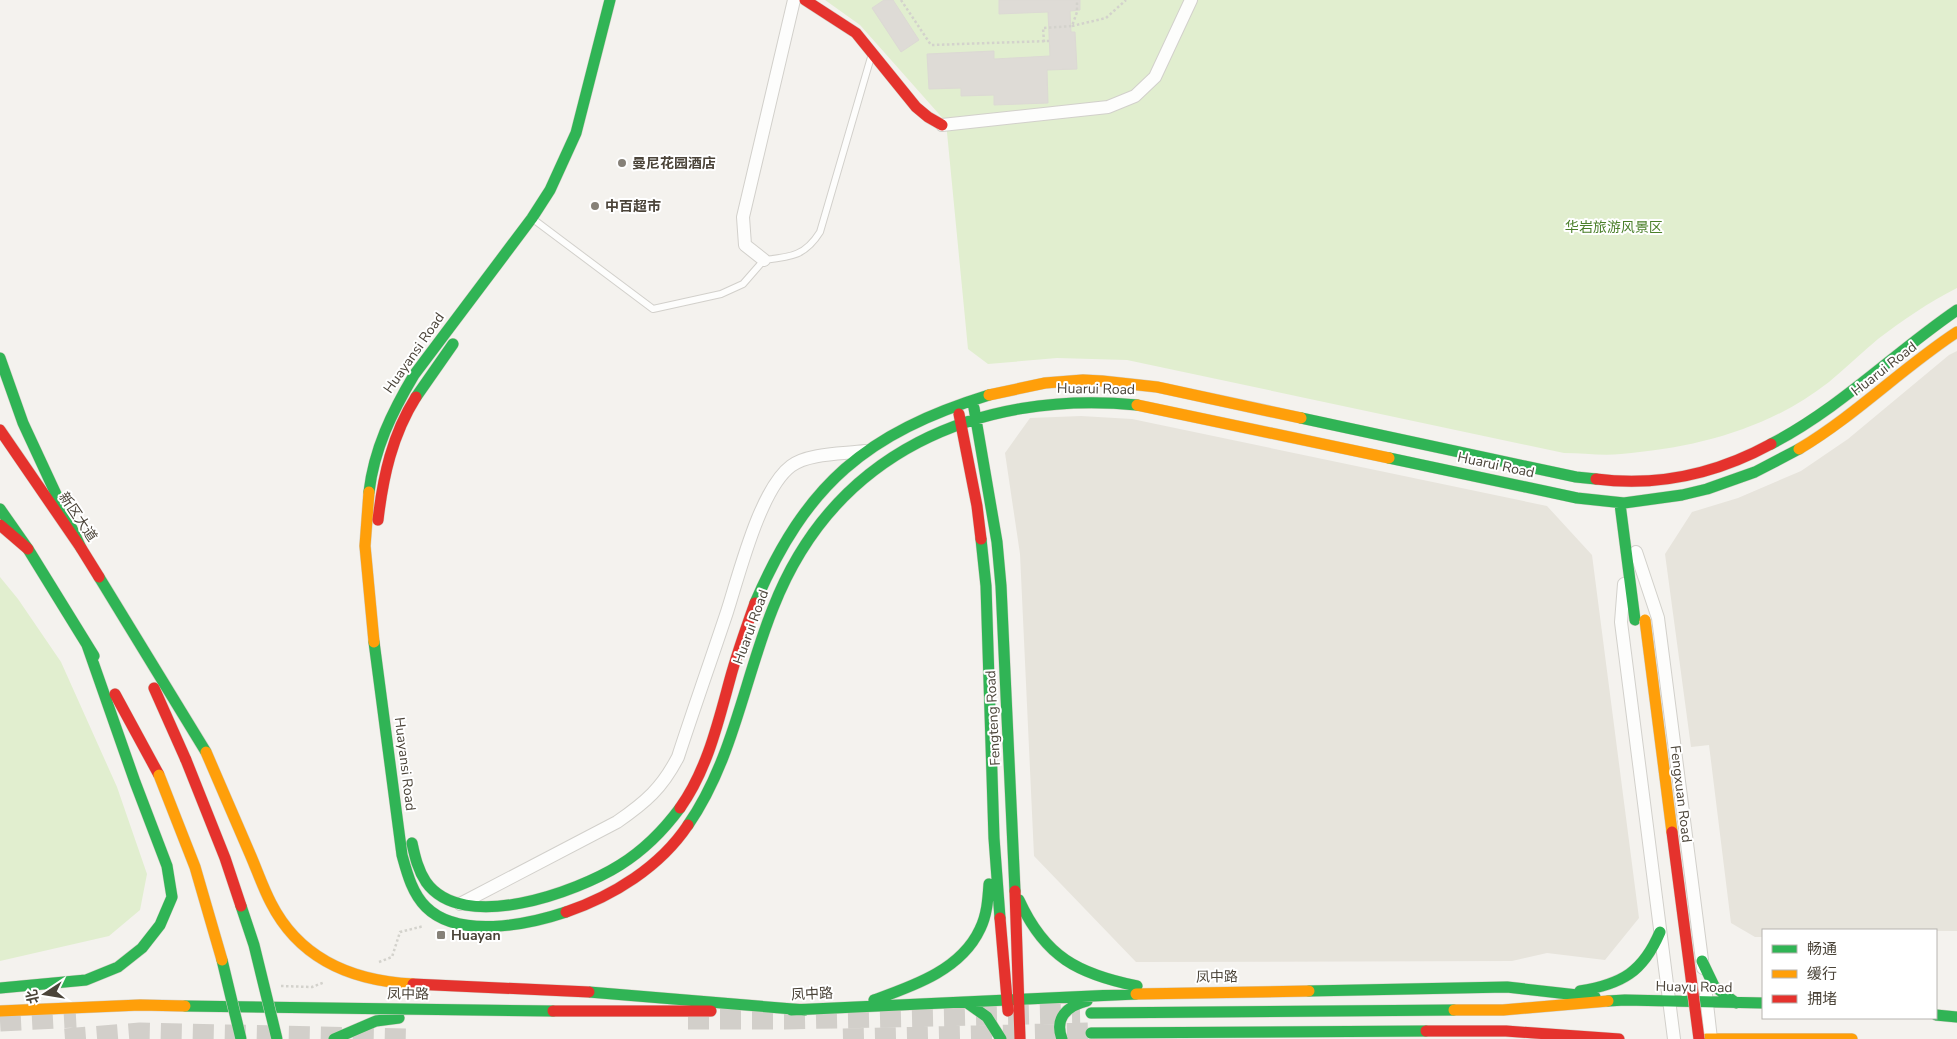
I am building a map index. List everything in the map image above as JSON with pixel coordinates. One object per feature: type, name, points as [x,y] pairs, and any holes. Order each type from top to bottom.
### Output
[{"type":"main road","name":"Huayansi Road","points":[[500,280],[536,221],[576,132],[610,0]]},
{"type":"main road","points":[[807,0],[856,33],[916,107],[942,125]]},
{"type":"main road","points":[[580,151],[589,128]]},
{"type":"main road","name":"Huayansi Road","points":[[445,921],[425,907],[416,897],[410,885],[402,855],[367,586],[365,556],[367,501],[371,475],[378,446],[399,399],[414,375],[536,221],[570,174]]},
{"type":"main road","name":"Huarui Road","points":[[458,904],[490,907],[554,895],[586,884],[614,869],[644,848],[668,824],[686,800],[702,768],[715,733],[745,629],[771,566],[790,532],[816,497],[836,476],[865,451],[895,433],[957,405],[1018,387],[1050,382],[1085,380],[1119,382],[1167,389],[1576,477],[1634,483],[1673,478],[1712,469],[1773,444],[1809,422],[1934,324],[1957,310]]},
{"type":"main road","name":"Huarui Road","points":[[445,921],[460,925],[492,926],[525,922],[559,914],[602,898],[624,886],[654,864],[680,838],[701,809],[717,777],[773,607],[787,577],[806,544],[844,497],[878,468],[903,451],[961,424],[976,419],[1050,404],[1083,401],[1118,402],[1149,406],[1568,496],[1625,503],[1676,497],[1715,488],[1750,475],[1782,460],[1820,437],[1957,332]]},
{"type":"main road","name":"Huayansi Road","points":[[385,634],[379,585],[377,542],[380,500],[385,476],[400,429],[411,405],[460,335]]},
{"type":"main road","points":[[0,358],[24,423],[81,548]]},
{"type":"main road","name":"Fengteng Road","points":[[973,399],[997,542],[1001,586],[1016,889],[1020,1039]]},
{"type":"main road","name":"Fengteng Road","points":[[957,405],[977,506],[986,586],[994,838],[1006,1000],[1010,1019],[1020,1039]]},
{"type":"main road","name":"新区大道","points":[[0,430],[81,548],[126,623]]},
{"type":"main road","name":"Fengxuan Road","points":[[1625,503],[1699,1039]]},
{"type":"main road","points":[[0,509],[28,549],[87,645],[159,775],[195,867],[221,954],[241,1039]]},
{"type":"main road","points":[[0,525],[28,549]]},
{"type":"main road","name":"Fengxuan Road","points":[[1640,620],[1688,1039]]},
{"type":"main road","points":[[126,623],[206,752],[271,904],[290,931],[308,949],[334,966],[364,978],[395,983],[589,992],[805,1010]]},
{"type":"main road","points":[[126,623],[186,760],[225,858],[254,945],[277,1039]]},
{"type":"main road","points":[[3,988],[86,980],[118,967],[142,948],[160,925],[172,897],[167,866],[87,645]]},
{"type":"main road","points":[[411,832],[415,859],[423,878],[432,890],[443,899],[458,904]]},
{"type":"main road","points":[[854,1007],[910,987],[938,973],[963,954],[977,934],[986,912],[994,838]]},
{"type":"main road","points":[[1016,889],[1024,912],[1038,935],[1057,955],[1071,965],[1113,982],[1178,993]]},
{"type":"main road","points":[[1563,993],[1604,987],[1624,979],[1648,957],[1660,932]]},
{"type":"main road","points":[[1702,961],[1709,979],[1718,992],[1736,1003]]},
{"type":"main road","name":"凤中路","points":[[0,1011],[140,1005],[485,1011],[805,1010],[1145,994],[1507,987],[1624,1000]]},
{"type":"main road","points":[[1062,1039],[1058,1026],[1060,1016],[1075,1003],[1145,994]]},
{"type":"main road","points":[[1090,1012],[1504,1010],[1624,1000]]},
{"type":"main road","name":"Huayu Road","points":[[1624,1000],[1762,1003]]},
{"type":"main road","points":[[966,1002],[981,1010],[991,1020],[1001,1039]]},
{"type":"main road","points":[[334,1039],[376,1020],[485,1011]]},
{"type":"main road","points":[[1937,1015],[1957,1017]]},
{"type":"main road","points":[[1091,1033],[1506,1031],[1619,1039]]},
{"type":"main road","points":[[1706,1039],[1852,1039]]},
{"type":"street","points":[[764,260],[745,244],[743,217],[794,0]]},
{"type":"street","points":[[942,125],[1108,107],[1135,96],[1154,77],[1191,0]]},
{"type":"street","points":[[458,904],[617,822],[635,809],[662,784],[678,757],[757,524],[776,484],[789,467],[798,461],[865,451]]},
{"type":"street","name":"Fengxuan Road","points":[[1631,554],[1621,622],[1674,1039]]},
{"type":"street","name":"Fengxuan Road","points":[[1631,554],[1658,618],[1711,1039]]},
{"type":"lane","points":[[536,221],[653,309],[721,294],[743,284],[764,260],[786,257],[802,252],[812,245],[820,232],[872,53]]},
{"type":"path","points":[[901,0],[931,45],[1049,41]]},
{"type":"path","points":[[1072,26],[1077,12],[1077,0]]},
{"type":"path","points":[[1044,42],[1043,28],[1072,26],[1106,18],[1126,0]]},
{"type":"shaded area","points":[[1957,351],[1957,931],[1937,931],[1937,929],[1762,929],[1762,937],[1755,937],[1731,923],[1709,745],[1691,747],[1665,554],[1692,512],[1738,498],[1801,471],[1848,439],[1949,355]]},
{"type":"shaded area","points":[[1081,416],[1132,419],[1547,506],[1592,555],[1639,918],[1605,960],[1547,953],[1512,961],[1136,962],[1034,856],[1020,554],[1005,453],[1030,418]]},
{"type":"green space","name":"华岩旅游风景区","points":[[825,0],[1957,0],[1957,288],[1926,305],[1897,325],[1829,382],[1782,412],[1757,424],[1704,441],[1677,447],[1621,454],[1564,453],[1127,360],[1057,358],[988,364],[968,349],[946,122],[860,25]]},
{"type":"green space","points":[[0,577],[18,599],[61,662],[117,787],[147,874],[140,910],[109,936],[0,961]]},
{"type":"building","points":[[884,0],[893,0],[919,40],[901,52],[872,8]]},
{"type":"building","points":[[999,0],[1080,0],[1080,10],[1070,11],[1071,32],[1075,32],[1077,69],[1047,70],[1048,103],[994,105],[994,95],[961,96],[961,88],[929,89],[927,54],[994,51],[994,59],[1050,56],[1048,12],[999,14]]},
{"type":"tunnel","points":[[688,1019],[1080,1013]]},
{"type":"tunnel","points":[[0,1021],[76,1017]]},
{"type":"tunnel","points":[[65,1039],[140,1033],[409,1039]]},
{"type":"tunnel","points":[[843,1039],[1091,1033]]},
{"type":"traffic: fast","points":[[369,492],[371,476],[385,431],[414,375],[532,218],[550,190],[576,133],[610,0]]},
{"type":"traffic: fast","points":[[1771,444],[1796,430],[1843,398],[1957,310]]},
{"type":"traffic: fast","points":[[416,397],[453,344]]},
{"type":"traffic: fast","points":[[0,358],[23,423],[81,548]]},
{"type":"traffic: fast","points":[[755,603],[775,561],[796,526],[819,495],[845,469],[874,446],[908,427],[946,410],[989,395]]},
{"type":"traffic: fast","points":[[688,825],[703,800],[727,747],[773,608],[800,554],[833,508],[873,471],[918,442],[968,422],[1022,408],[1078,403],[1137,405]]},
{"type":"traffic: fast","points":[[974,408],[997,542],[1001,586],[1015,891]]},
{"type":"traffic: fast","points":[[1301,418],[1576,477],[1596,479]]},
{"type":"traffic: fast","points":[[1389,458],[1577,498],[1624,503],[1682,495],[1707,489],[1755,472],[1799,449]]},
{"type":"traffic: fast","points":[[1620,504],[1635,620]]},
{"type":"traffic: fast","points":[[0,509],[28,549],[94,656]]},
{"type":"traffic: fast","points":[[981,539],[986,586],[994,838],[1000,918]]},
{"type":"traffic: fast","points":[[99,577],[206,752]]},
{"type":"traffic: fast","points":[[374,642],[402,855],[417,896],[426,907],[440,917],[456,923],[474,926],[513,925],[566,912]]},
{"type":"traffic: fast","points":[[0,988],[86,980],[118,967],[142,948],[160,925],[172,897],[167,866],[87,645]]},
{"type":"traffic: fast","points":[[412,843],[423,877],[443,897],[466,905],[492,907],[521,903],[549,896],[601,876],[637,853],[653,839],[680,808]]},
{"type":"traffic: fast","points":[[874,1000],[934,975],[961,955],[972,943],[982,924],[987,907],[989,884]]},
{"type":"traffic: fast","points":[[1019,900],[1040,936],[1066,960],[1097,976],[1137,986]]},
{"type":"traffic: fast","points":[[241,906],[254,945],[277,1039]]},
{"type":"traffic: fast","points":[[1580,991],[1608,984],[1629,974],[1646,957],[1660,932]]},
{"type":"traffic: fast","points":[[222,960],[241,1039]]},
{"type":"traffic: fast","points":[[1702,961],[1714,986],[1736,1003]]},
{"type":"traffic: fast","points":[[1309,991],[1507,987],[1595,997]]},
{"type":"traffic: fast","points":[[589,992],[805,1010]]},
{"type":"traffic: fast","points":[[791,1010],[1136,994]]},
{"type":"traffic: fast","points":[[1062,1039],[1060,1025],[1064,1014],[1074,1006],[1087,1001]]},
{"type":"traffic: fast","points":[[1608,1001],[1762,1003]]},
{"type":"traffic: fast","points":[[966,1002],[987,1017],[1001,1039]]},
{"type":"traffic: fast","points":[[185,1006],[553,1011]]},
{"type":"traffic: fast","points":[[1091,1013],[1454,1010]]},
{"type":"traffic: fast","points":[[1937,1015],[1957,1017]]},
{"type":"traffic: fast","points":[[334,1039],[376,1021],[399,1018]]},
{"type":"traffic: fast","points":[[1091,1033],[1426,1031]]},
{"type":"traffic: slow","points":[[1799,449],[1860,407],[1917,361],[1957,332]]},
{"type":"traffic: slow","points":[[989,395],[1045,383],[1083,380],[1102,381],[1157,387],[1301,418]]},
{"type":"traffic: slow","points":[[1137,405],[1389,458]]},
{"type":"traffic: slow","points":[[369,492],[365,546],[374,642]]},
{"type":"traffic: slow","points":[[1645,620],[1672,832]]},
{"type":"traffic: slow","points":[[206,752],[268,897],[283,923],[297,939],[330,964],[349,972],[391,982],[413,984]]},
{"type":"traffic: slow","points":[[159,775],[195,867],[222,960]]},
{"type":"traffic: slow","points":[[1136,994],[1309,991]]},
{"type":"traffic: slow","points":[[1454,1010],[1503,1010],[1608,1001]]},
{"type":"traffic: slow","points":[[0,1011],[140,1005],[185,1006]]},
{"type":"traffic: slow","points":[[1706,1039],[1852,1039]]},
{"type":"traffic: jam","points":[[805,0],[856,33],[916,107],[942,125]]},
{"type":"traffic: jam","points":[[378,520],[390,457],[401,426],[416,397]]},
{"type":"traffic: jam","points":[[959,414],[977,506],[981,539]]},
{"type":"traffic: jam","points":[[0,430],[99,577]]},
{"type":"traffic: jam","points":[[1596,479],[1642,481],[1686,476],[1729,463],[1771,444]]},
{"type":"traffic: jam","points":[[0,525],[28,549]]},
{"type":"traffic: jam","points":[[680,808],[698,778],[711,746],[755,603]]},
{"type":"traffic: jam","points":[[154,688],[186,760]]},
{"type":"traffic: jam","points":[[115,694],[159,775]]},
{"type":"traffic: jam","points":[[186,760],[225,858],[241,906]]},
{"type":"traffic: jam","points":[[566,912],[601,898],[634,878],[664,854],[688,825]]},
{"type":"traffic: jam","points":[[1672,832],[1699,1039]]},
{"type":"traffic: jam","points":[[1015,891],[1020,1039]]},
{"type":"traffic: jam","points":[[1000,918],[1008,1011]]},
{"type":"traffic: jam","points":[[413,984],[589,992]]},
{"type":"traffic: jam","points":[[553,1011],[711,1011]]},
{"type":"traffic: jam","points":[[1426,1031],[1506,1031],[1619,1039]]},
{"type":"place","name":"曼尼花园酒店","points":[[622,163]]},
{"type":"place","name":"中百超市","points":[[595,206]]},
{"type":"place","name":"Huayan","points":[[441,935]]}]
